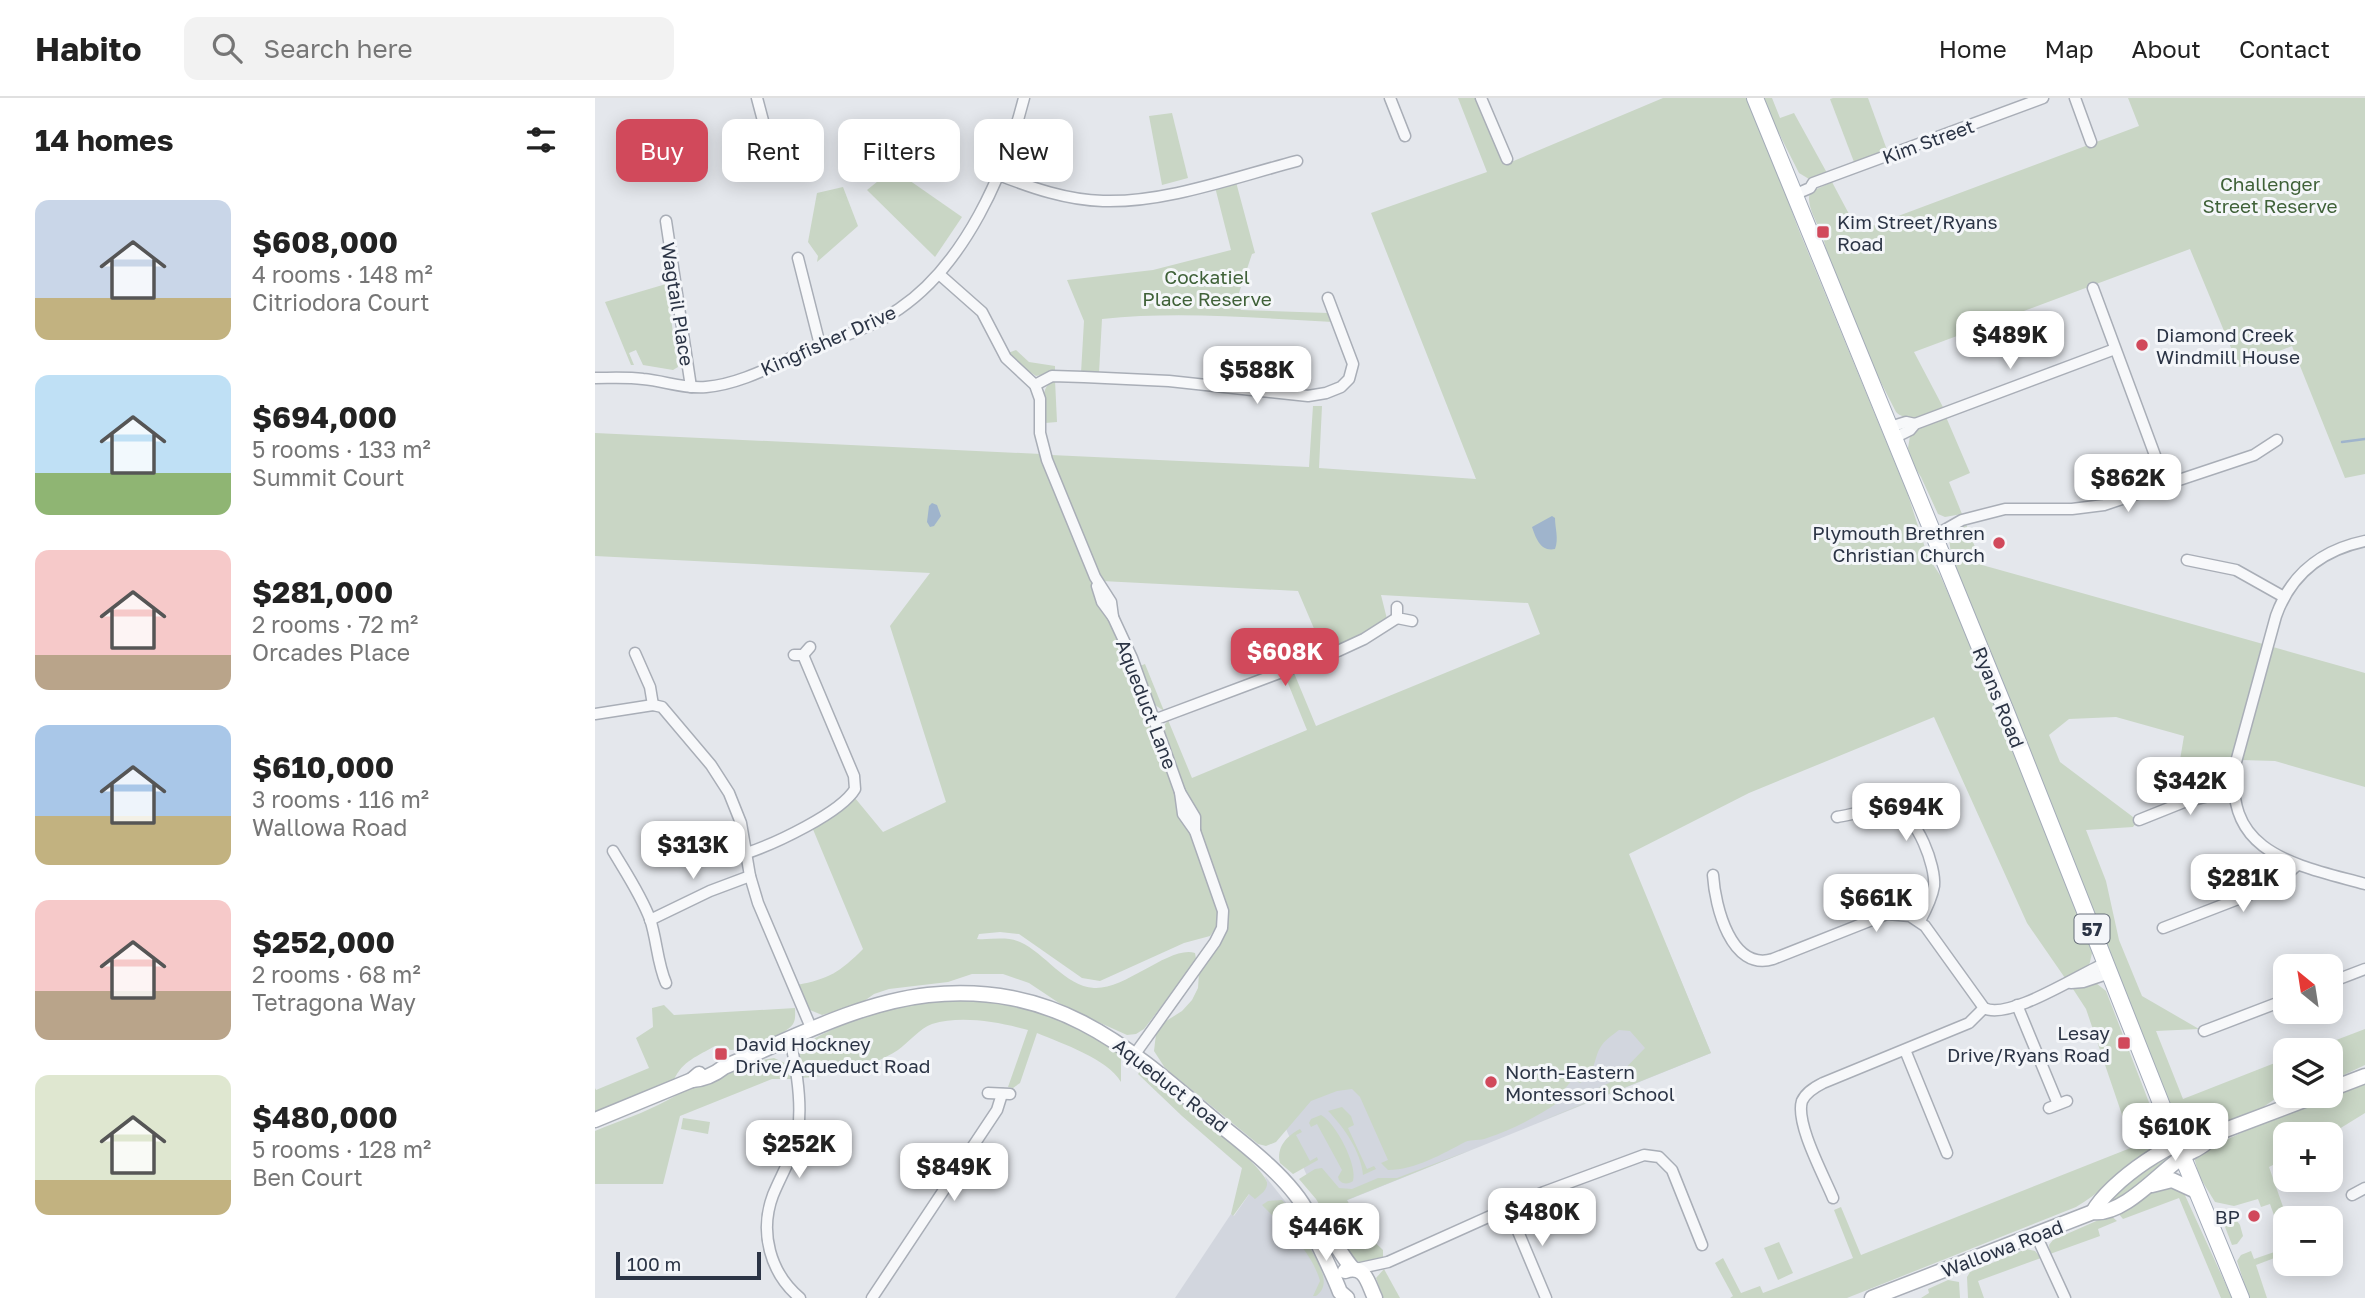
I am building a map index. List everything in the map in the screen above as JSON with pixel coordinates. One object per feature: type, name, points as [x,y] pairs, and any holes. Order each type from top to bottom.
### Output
[{"type":"main road","name":"Ryans Road","points":[[1755,98],[2241,1298]]},
{"type":"main road","name":"Aqueduct Road","points":[[595,1120],[692,1080],[700,1072],[713,1067],[723,1067],[866,1009],[905,999],[943,994],[984,995],[1036,1004],[1097,1029],[1135,1054],[1259,1156],[1309,1215],[1324,1227],[1339,1252],[1355,1269],[1364,1274],[1371,1288]]},
{"type":"main road","points":[[2343,1084],[2365,1076]]},
{"type":"main road","points":[[2180,1150],[2196,1136],[2212,1135],[2283,1108]]},
{"type":"main road","name":"Wallowa Road","points":[[1872,1298],[2093,1212],[2101,1213],[2110,1209],[2151,1185],[2180,1150]]},
{"type":"main road","name":"Wallowa Road","points":[[2093,1212],[2135,1169],[2158,1153],[2180,1150]]},
{"type":"main road","points":[[2151,1185],[2172,1180],[2196,1191]]},
{"type":"main road","name":"Aqueduct Road","points":[[1309,1215],[1313,1233],[1340,1292],[1347,1298]]},
{"type":"main road","points":[[1338,1283],[1343,1273],[1355,1269]]},
{"type":"main road","points":[[1359,1298],[1371,1288]]},
{"type":"street","points":[[757,98],[763,119]]},
{"type":"street","name":"Kingfisher Drive","points":[[1017,119],[1024,98]]},
{"type":"street","points":[[1390,98],[1405,136]]},
{"type":"street","points":[[1481,98],[1507,159]]},
{"type":"street","name":"Kim Street","points":[[1794,190],[1809,181],[1813,183],[2043,98]]},
{"type":"street","points":[[2075,98],[2091,142]]},
{"type":"street","points":[[1020,182],[1059,195],[1101,201],[1124,201],[1172,193],[1297,161]]},
{"type":"street","name":"Kingfisher Drive","points":[[595,378],[642,379],[691,387],[718,385],[737,380],[893,313],[939,274],[968,231],[995,182]]},
{"type":"street","name":"Wagtail Place","points":[[666,221],[691,387]]},
{"type":"street","points":[[798,258],[820,345]]},
{"type":"street","points":[[939,274],[982,312],[1006,358],[1035,385],[1055,376],[1169,381],[1296,396],[1326,393],[1346,383],[1353,364],[1328,298]]},
{"type":"street","points":[[2093,288],[2166,485]]},
{"type":"street","points":[[1892,433],[1906,422],[1915,424],[2115,349]]},
{"type":"street","name":"Aqueduct Lane","points":[[1035,385],[1040,399],[1040,433],[1044,449],[1095,577],[1102,602],[1113,617],[1132,658],[1180,792],[1195,817],[1195,831],[1224,917],[1215,942],[1135,1054]]},
{"type":"street","points":[[1932,533],[1945,524],[1952,525],[1977,515],[2005,509],[2072,509],[2104,505],[2254,455],[2277,440]]},
{"type":"street","points":[[2365,541],[2321,557],[2301,573],[2284,597],[2276,616],[2235,762],[2234,790],[2240,814],[2256,840],[2279,858],[2365,884]]},
{"type":"street","points":[[2187,560],[2236,570],[2284,597]]},
{"type":"street","points":[[1154,720],[1338,651],[1364,639],[1397,612],[1412,621]]},
{"type":"street","points":[[632,651],[652,694],[653,705]]},
{"type":"street","points":[[747,853],[801,830],[845,801],[855,789],[854,776],[802,652]]},
{"type":"street","points":[[595,714],[653,705],[666,711],[725,785],[738,813],[758,903],[812,1030]]},
{"type":"street","points":[[2139,820],[2184,802],[2234,790]]},
{"type":"street","points":[[1837,817],[1890,810],[1902,813],[1912,820],[1934,873],[1932,895],[1920,921]]},
{"type":"street","points":[[613,851],[650,920],[666,985]]},
{"type":"street","points":[[2163,928],[2277,884],[2292,873],[2297,865]]},
{"type":"street","points":[[1713,875],[1717,902],[1734,943],[1743,956],[1755,961],[1773,959],[1877,916],[1903,915],[1920,921],[1984,1008],[1999,1012],[2071,983],[2084,973],[2108,968]]},
{"type":"street","points":[[650,920],[710,891],[750,876]]},
{"type":"street","points":[[2343,977],[2365,969]]},
{"type":"street","points":[[2017,1005],[2058,1104]]},
{"type":"street","points":[[2204,1031],[2273,1005]]},
{"type":"street","points":[[1833,1198],[1803,1124],[1801,1109],[1805,1097],[1815,1087],[1969,1023],[1984,1008]]},
{"type":"street","points":[[785,1041],[794,1069],[800,1107],[798,1130],[789,1163],[772,1198],[767,1230],[770,1252],[777,1271],[800,1298]]},
{"type":"street","points":[[1905,1050],[1947,1153]]},
{"type":"street","points":[[872,1298],[1006,1094],[988,1093]]},
{"type":"street","points":[[1355,1269],[1388,1262],[1544,1192],[1630,1159],[1653,1155],[1663,1160],[1672,1170],[1702,1245]]},
{"type":"street","points":[[2352,1195],[2365,1188]]},
{"type":"street","points":[[1509,1210],[1546,1298]]},
{"type":"street","points":[[2036,1235],[2065,1298]]},
{"type":"street","points":[[1371,1288],[1388,1262]]},
{"type":"shaded area","name":"North-Eastern Montessori School","points":[[1667,947],[1711,1053],[1333,1206],[1313,1189],[1281,1118],[1285,1106]]},
{"type":"shaded area","points":[[1265,1176],[1292,1210],[1311,1242],[1337,1298],[1175,1298],[1231,1214],[1234,1216],[1250,1193],[1267,1183]]},
{"type":"green space","points":[[1458,98],[1475,98],[1504,165],[1663,98],[1747,98],[1758,118],[1798,228],[1907,492],[1928,557],[1940,575],[1992,693],[2093,949],[2089,966],[2065,978],[2027,923],[1934,717],[1749,793],[1629,854],[1711,1053],[1534,1124],[1585,1103],[1586,1094],[1613,1081],[1645,1048],[1630,1031],[1619,1030],[1602,1045],[1589,1075],[1580,1083],[1573,1079],[1557,1098],[1560,1101],[1543,1112],[1506,1131],[1465,1142],[1418,1164],[1388,1170],[1381,1163],[1388,1160],[1360,1097],[1352,1089],[1337,1091],[1311,1101],[1276,1142],[1266,1146],[1258,1144],[1165,1068],[1154,1051],[1156,1034],[1163,1023],[1182,1011],[1192,1000],[1198,988],[1199,973],[1215,952],[1226,928],[1164,726],[1168,720],[1192,778],[1307,730],[1285,676],[1294,673],[1316,726],[1540,634],[1528,603],[1381,595],[1387,619],[1369,631],[1324,652],[1298,591],[1102,581],[1051,455],[1309,467],[1313,406],[1322,406],[1319,468],[1476,479],[1371,213],[1487,172]]},
{"type":"green space","points":[[1761,98],[1772,98],[1780,118],[1794,113],[1827,173],[1809,179],[1799,173]]},
{"type":"green space","points":[[1868,98],[1887,150],[1854,162],[1830,99]]},
{"type":"green space","name":"Challenger Street Reserve","points":[[2128,98],[2365,98],[2365,474],[2345,478],[2292,346],[2239,367],[2190,249],[1914,352],[1944,409],[1913,418],[1901,416],[1896,412],[1870,361],[1826,254],[1823,238],[1810,206],[1810,192],[1832,182],[1858,231],[2139,126]]},
{"type":"green space","points":[[1172,113],[1188,178],[1162,185],[1149,116]]},
{"type":"green space","points":[[877,182],[912,182],[962,217],[935,257],[867,190]]},
{"type":"green space","name":"Cockatiel Place Reserve","points":[[1236,182],[1255,253],[1252,254],[1236,302],[1241,310],[1328,313],[1333,322],[1188,315],[1102,319],[1099,373],[1081,373],[1084,321],[1067,280],[1153,270],[1231,250],[1215,187]]},
{"type":"green space","points":[[843,187],[858,226],[817,262],[818,256],[808,242],[817,193]]},
{"type":"green space","points":[[666,284],[678,367],[673,370],[643,365],[636,350],[629,353],[634,365],[631,365],[605,302]]},
{"type":"green space","points":[[1016,350],[1029,362],[1055,366],[1055,372],[1036,376],[1008,353]]},
{"type":"green space","points":[[1055,380],[1057,422],[1045,423],[1044,392]]},
{"type":"green space","points":[[1946,417],[1970,473],[1949,482],[1962,514],[1945,517],[1938,514],[1912,463],[1908,448],[1910,436],[1917,428]]},
{"type":"green space","points":[[595,433],[1041,454],[1093,584],[1124,649],[1217,907],[1219,923],[1210,936],[1184,943],[1100,981],[1082,978],[1019,934],[979,934],[977,939],[1020,942],[1074,982],[1094,988],[1120,982],[1173,955],[1195,953],[1196,959],[1190,969],[1144,1029],[1127,1035],[1065,1007],[1029,983],[1003,974],[972,974],[948,982],[889,989],[874,994],[860,1004],[822,1015],[810,1010],[797,985],[833,973],[863,949],[812,827],[855,798],[883,832],[946,802],[890,626],[930,573],[595,556]]},
{"type":"green space","points":[[1966,524],[1982,565],[2263,644],[2231,759],[2228,780],[2222,789],[2193,796],[2177,778],[2184,736],[2116,717],[2069,719],[2049,735],[2060,762],[2133,817],[2136,823],[2133,827],[2086,830],[2106,881],[2119,940],[2142,996],[2199,1029],[2156,1031],[2183,1099],[2273,1064],[2273,1100],[2259,1110],[2191,1133],[2184,1132],[2179,1127],[1952,562],[1949,538],[1955,529]]},
{"type":"green space","points":[[2273,647],[2365,673],[2365,787],[2275,761],[2241,760]]},
{"type":"green space","points":[[1145,664],[1164,711],[1155,705],[1140,666]]},
{"type":"green space","points":[[2096,983],[2106,991],[2160,1131],[2161,1139],[2154,1147],[2076,1207],[1847,1298],[1730,1298],[1733,1296],[1715,1263],[1723,1258],[1741,1293],[1760,1286],[1763,1293],[1853,1258],[1834,1210],[1841,1207],[1861,1255],[2133,1147],[2086,1009],[2073,989]]},
{"type":"green space","points":[[953,999],[1008,1004],[1065,1020],[1114,1048],[1121,1058],[1121,1082],[1095,1059],[1037,1033],[1020,1083],[1013,1088],[1008,1087],[1028,1030],[993,1022],[967,1020],[932,1024],[887,1057],[863,1067],[800,1078],[799,1051],[819,1036],[852,1021],[903,1005]]},
{"type":"green space","points":[[664,1005],[674,1015],[795,1008],[795,1018],[789,1029],[774,1038],[731,1050],[715,1046],[686,1064],[674,1080],[595,1113],[595,1088],[596,1090],[649,1068],[636,1038],[653,1027],[652,1008]]},
{"type":"green space","points":[[2365,1029],[2365,1065],[2343,1075],[2343,1038]]},
{"type":"green space","points":[[774,1058],[787,1064],[792,1079],[772,1079],[680,1116],[663,1184],[595,1184],[595,1131],[649,1109],[719,1075],[746,1064]]},
{"type":"green space","points":[[1141,1070],[1188,1104],[1249,1159],[1267,1182],[1264,1192],[1255,1199],[1249,1194],[1233,1216],[1231,1214],[1242,1168],[1138,1074]]},
{"type":"green space","points":[[2365,1082],[2365,1113],[2343,1127],[2343,1122],[2273,1122],[2273,1165],[2269,1167],[2273,1178],[2273,1192],[2278,1192],[2283,1206],[2273,1206],[2273,1212],[2270,1204],[2261,1207],[2258,1199],[2234,1206],[2215,1202],[2199,1176],[2194,1157],[2198,1153],[2299,1108],[2343,1108],[2343,1091]]},
{"type":"green space","points":[[1342,1107],[1351,1116],[1354,1125],[1348,1128],[1367,1169],[1374,1166],[1376,1169],[1363,1175],[1351,1140],[1328,1111]]},
{"type":"green space","points":[[1321,1115],[1333,1126],[1349,1155],[1354,1174],[1350,1183],[1339,1180],[1342,1170],[1317,1124],[1311,1127],[1309,1123],[1311,1119]]},
{"type":"green space","points":[[683,1118],[710,1122],[708,1134],[681,1129]]},
{"type":"green space","points":[[1300,1129],[1302,1132],[1296,1135],[1310,1161],[1317,1157],[1318,1160],[1293,1174],[1280,1163],[1279,1157],[1281,1147],[1287,1139]]},
{"type":"green space","points":[[1471,1150],[1347,1200],[1366,1234],[1383,1250],[1383,1258],[1362,1263],[1352,1259],[1316,1199],[1299,1179],[1315,1169],[1322,1168],[1339,1188],[1352,1189],[1378,1178],[1397,1178]]},
{"type":"green space","points":[[2168,1156],[2170,1159],[2143,1185],[2111,1203],[2111,1199],[2146,1169]]},
{"type":"green space","points":[[2168,1184],[2183,1191],[2232,1298],[2221,1298],[2179,1198],[2123,1219],[2118,1213]]},
{"type":"green space","points":[[1282,1200],[1311,1242],[1308,1244],[1322,1271],[1323,1285],[1316,1296],[1313,1296],[1320,1281],[1308,1256],[1296,1239],[1275,1221],[1262,1205],[1268,1201]]},
{"type":"green space","points":[[2110,1215],[2117,1221],[2098,1229],[2100,1236],[2050,1254],[2049,1245],[2053,1240]]},
{"type":"green space","points":[[2226,1216],[2234,1217],[2240,1225],[2243,1236],[2237,1244],[2232,1245],[2222,1219]]},
{"type":"green space","points":[[1779,1242],[1793,1273],[1778,1280],[1764,1248]]},
{"type":"green space","points":[[2026,1249],[2035,1251],[2041,1258],[1978,1281],[1984,1298],[1968,1298],[1967,1277],[1970,1272]]},
{"type":"green space","points":[[2251,1251],[2254,1259],[2273,1252],[2273,1259],[2256,1265],[2267,1298],[2249,1298],[2237,1261],[2241,1255]]},
{"type":"green space","points":[[1384,1269],[1400,1298],[1383,1298],[1376,1278]]},
{"type":"green space","points":[[1948,1280],[1959,1282],[1960,1298],[1921,1298],[1929,1293],[1928,1289]]},
{"type":"water","points":[[932,503],[937,505],[941,516],[934,526],[930,527],[927,522],[929,506]]},
{"type":"water","points":[[1552,516],[1555,518],[1557,541],[1555,549],[1546,549],[1540,544],[1532,527]]},
{"type":"waterway","points":[[2342,442],[2365,439]]},
{"type":"place","name":"Kim Street/Ryans Road","points":[[1823,232]]},
{"type":"place","name":"Diamond Creek Windmill House","points":[[2142,345]]},
{"type":"place","name":"Plymouth Brethren Christian Church","points":[[1999,543]]},
{"type":"place","name":"Lesay Drive/Ryans Road","points":[[2124,1043]]},
{"type":"place","name":"David Hockney Drive/Aqueduct Road","points":[[721,1054]]},
{"type":"place","name":"North-Eastern Montessori School","points":[[1491,1082]]},
{"type":"place","name":"BP","points":[[2254,1216]]}]
